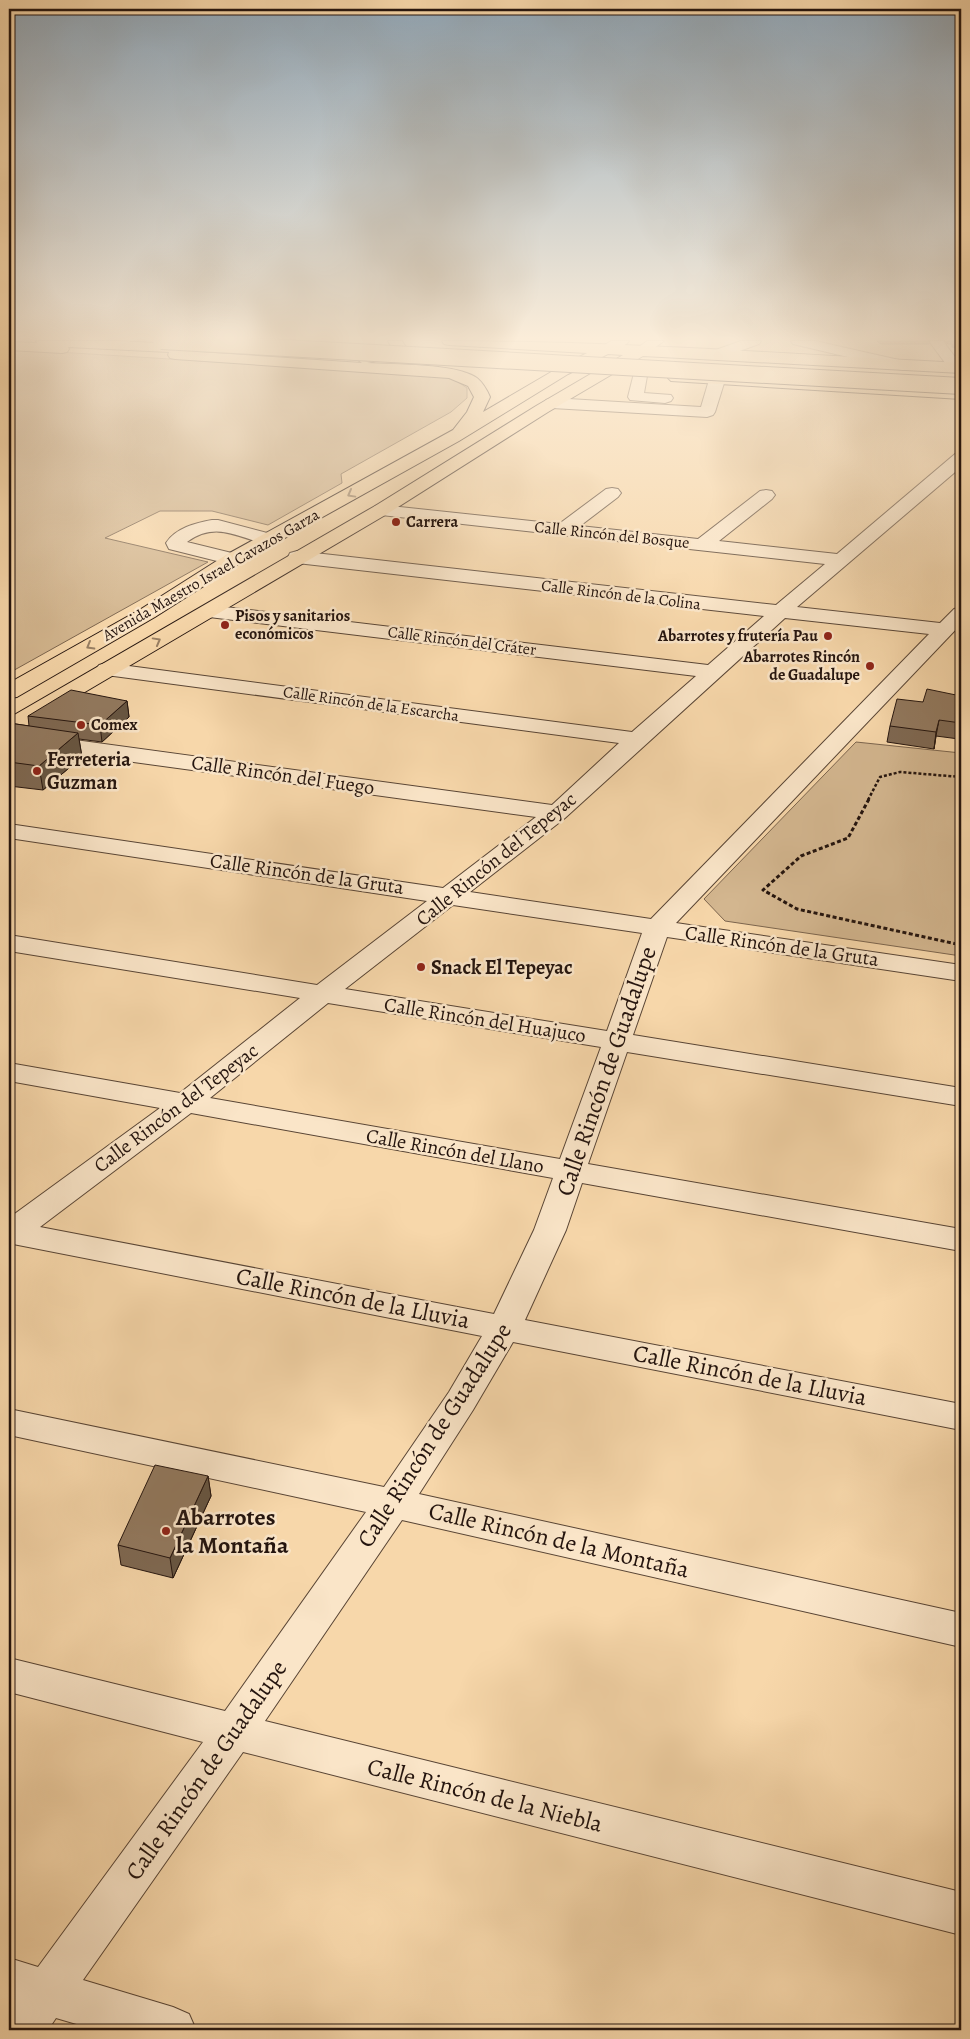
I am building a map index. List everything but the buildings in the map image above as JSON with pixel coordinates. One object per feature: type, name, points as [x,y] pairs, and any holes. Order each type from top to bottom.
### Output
[{"type":"main road","name":"Avenida Maestro Israel Cavazos Garza","points":[[9,727],[106,669],[209,611],[297,557],[381,510],[499,436]]},
{"type":"main road","name":"Avenida Maestro Israel Cavazos Garza","points":[[9,692],[148,613],[233,559],[292,528],[453,437]]},
{"type":"main road","points":[[209,611],[206,597],[208,593],[220,583],[283,543],[290,535],[292,528]]},
{"type":"main road","points":[[106,669],[113,652],[118,646],[151,626],[154,622],[148,613]]},
{"type":"street","name":"Calle Rincón del Tepeyac","points":[[9,1233],[186,1104],[323,993],[557,813],[779,613],[961,458]]},
{"type":"street","points":[[564,529],[612,493]]},
{"type":"street","points":[[702,545],[766,495]]},
{"type":"street","name":"Calle Rincón del Bosque","points":[[381,510],[843,560]]},
{"type":"street","points":[[233,559],[176,545],[175,543],[202,526],[210,525],[218,525],[268,539]]},
{"type":"street","name":"Calle Rincón de la Colina","points":[[297,557],[779,613],[953,622]]},
{"type":"street","name":"Calle Rincón del Cráter","points":[[209,611],[715,672]]},
{"type":"street","name":"Calle Rincón de Guadalupe","points":[[20,2030],[28,1986],[234,1732],[461,1401],[506,1327],[550,1230],[572,1172],[657,928],[953,622]]},
{"type":"street","name":"Calle Rincón de la Escarcha","points":[[106,669],[637,739]]},
{"type":"street","name":"Calle Rincón del Fuego","points":[[9,738],[557,813]]},
{"type":"street","name":"Calle Rincón de la Gruta","points":[[9,831],[961,973]]},
{"type":"street","name":"Calle Rincón del Huajuco","points":[[9,943],[961,1097]]},
{"type":"street","name":"Calle Rincón del Llano","points":[[9,1072],[961,1240]]},
{"type":"street","name":"Calle Rincón de la Lluvia","points":[[9,1233],[506,1327],[961,1417]]},
{"type":"street","name":"Calle Rincón de la Montaña","points":[[9,1422],[392,1503],[961,1630]]},
{"type":"street","name":"Calle Rincón de la Niebla","points":[[9,1675],[961,1914]]},
{"type":"street","points":[[28,1986],[173,2030]]},
{"type":"path","points":[[961,777],[900,772],[880,777],[848,838],[801,856],[763,890],[797,909],[961,945]]},
{"type":"shaded area","points":[[9,436],[408,436],[341,474],[342,483],[268,525],[212,511],[160,511],[105,538],[208,562],[9,673]]},
{"type":"shaded area","points":[[856,742],[961,753],[961,956],[725,921],[704,899]]},
{"type":"place","name":"Carrera","points":[[396,522]]},
{"type":"place","name":"Pisos y sanitarios económicos","points":[[225,625]]},
{"type":"place","name":"Abarrotes y frutería Pau","points":[[828,636]]},
{"type":"place","name":"Abarrotes Rincón de Guadalupe","points":[[870,666]]},
{"type":"place","name":"Comex","points":[[81,725]]},
{"type":"place","name":"Ferreteria Guzman","points":[[37,771]]},
{"type":"place","name":"Snack El Tepeyac","points":[[421,967]]},
{"type":"place","name":"Abarrotes la Montaña","points":[[166,1531]]}]
